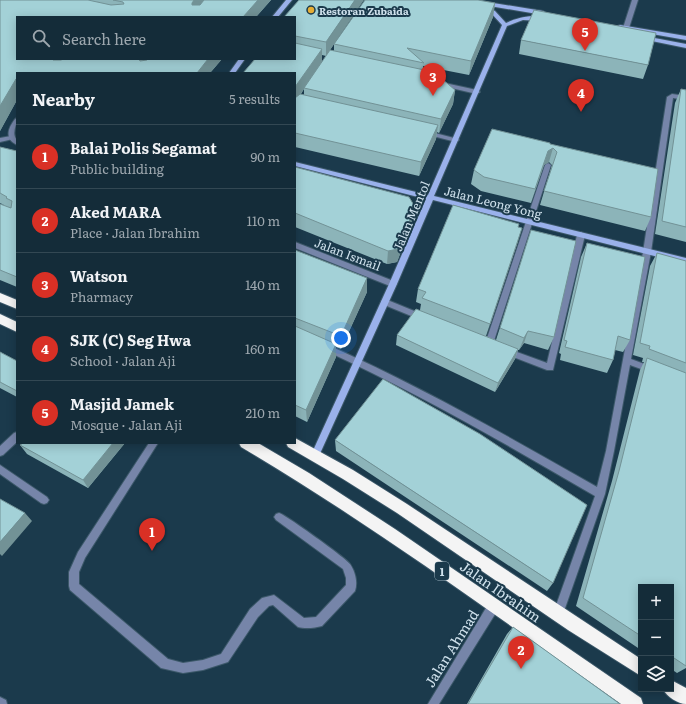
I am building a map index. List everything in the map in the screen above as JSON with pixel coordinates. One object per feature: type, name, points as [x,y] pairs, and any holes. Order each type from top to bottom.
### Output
[{"type":"highway","points":[[0,297],[16,305]]},
{"type":"highway","points":[[0,319],[16,327]]},
{"type":"highway","name":"Jalan Ibrahim","points":[[248,444],[310,481],[390,534],[493,607],[635,704]]},
{"type":"highway","name":"Jalan Ibrahim","points":[[295,444],[426,524],[558,614],[638,666]]},
{"type":"highway","points":[[674,690],[686,698]]},
{"type":"main road","points":[[276,16],[289,0]]},
{"type":"main road","points":[[467,0],[551,14]]},
{"type":"main road","points":[[467,0],[494,12],[505,25],[516,19],[524,17],[548,20]]},
{"type":"main road","name":"Jalan Mentol","points":[[315,455],[393,284],[505,25]]},
{"type":"main road","points":[[611,25],[686,38]]},
{"type":"main road","points":[[639,37],[686,46]]},
{"type":"main road","points":[[233,72],[241,60]]},
{"type":"main road","name":"Jalan Leong Yong","points":[[296,164],[686,261]]},
{"type":"street","points":[[626,28],[635,0]]},
{"type":"street","points":[[432,83],[477,92]]},
{"type":"street","points":[[558,614],[600,494],[610,452],[647,252],[670,97],[686,98]]},
{"type":"street","points":[[11,138],[12,128],[16,121]]},
{"type":"street","points":[[418,131],[456,140]]},
{"type":"street","points":[[0,140],[11,138]]},
{"type":"street","points":[[11,138],[16,142]]},
{"type":"street","points":[[548,165],[486,343],[550,368],[581,235]]},
{"type":"street","name":"Jalan Ismail","points":[[296,245],[393,284]]},
{"type":"street","points":[[385,302],[426,319]]},
{"type":"street","points":[[316,343],[357,361],[470,419],[600,494]]},
{"type":"street","points":[[626,360],[659,373]]},
{"type":"street","points":[[0,452],[16,437]]},
{"type":"street","points":[[153,444],[81,555],[74,572],[74,586],[166,664],[183,668],[203,665],[224,658],[254,613],[266,602],[274,600],[302,623],[318,622],[351,587],[351,578],[346,566],[279,517]]},
{"type":"street","points":[[0,469],[44,500]]},
{"type":"street","name":"Jalan Ahmad","points":[[433,704],[493,607]]},
{"type":"building","points":[[0,0],[88,0],[111,5],[124,4],[123,2],[113,0],[194,0],[192,5],[200,5],[204,0],[258,0],[244,16],[16,16],[16,60],[207,60],[198,72],[16,72],[16,79],[0,106]]},
{"type":"building","points":[[299,0],[355,0],[326,42],[296,36],[296,16],[285,16]]},
{"type":"building","points":[[365,0],[478,0],[495,3],[471,61],[407,48],[424,63],[334,44]]},
{"type":"building","points":[[534,10],[656,33],[648,65],[521,40]]},
{"type":"building","points":[[296,43],[322,49],[296,86],[296,72],[244,72],[254,60],[296,60]]},
{"type":"building","points":[[330,50],[434,72],[455,90],[441,119],[304,88]]},
{"type":"building","points":[[681,89],[686,90],[686,227],[662,221]]},
{"type":"building","points":[[300,94],[438,125],[421,162],[296,133],[296,97]]},
{"type":"building","points":[[492,129],[658,169],[651,217],[544,191],[557,152],[553,148],[548,151],[535,189],[484,177],[474,170]]},
{"type":"building","points":[[0,147],[16,151],[16,277],[0,270],[0,204],[11,208],[12,201],[0,193]]},
{"type":"building","points":[[296,167],[409,197],[415,207],[398,249],[388,251],[296,213]]},
{"type":"building","points":[[453,205],[519,224],[518,227],[522,228],[490,324],[422,298],[426,292],[418,289]]},
{"type":"building","points":[[531,230],[576,241],[554,337],[528,331],[524,338],[500,328]]},
{"type":"building","points":[[587,243],[645,257],[630,340],[618,336],[613,360],[565,347],[567,341],[564,340]]},
{"type":"building","points":[[296,250],[367,278],[341,336],[296,318]]},
{"type":"building","points":[[657,253],[686,261],[686,363],[649,349],[650,346],[640,343]]},
{"type":"building","points":[[416,309],[518,349],[498,383],[397,335]]},
{"type":"building","points":[[296,326],[336,344],[306,410],[296,405]]},
{"type":"building","points":[[0,352],[16,360],[16,390],[0,382]]},
{"type":"building","points":[[647,358],[686,373],[686,666],[674,658],[674,584],[638,584],[638,634],[583,598],[619,471]]},
{"type":"building","points":[[383,379],[480,434],[587,505],[553,583],[335,440]]},
{"type":"building","points":[[22,444],[112,444],[83,480],[20,445]]},
{"type":"building","points":[[0,499],[25,513],[0,542]]},
{"type":"building","points":[[513,627],[620,704],[468,704]]},
{"type":"place","name":"Restoran Zubaida","points":[[311,10]]},
{"type":"place","name":"Masjid Jamek","points":[[585,51]]},
{"type":"place","name":"Watson","points":[[433,96]]},
{"type":"place","name":"SJK (C) Seg Hwa","points":[[581,112]]},
{"type":"place","name":"Balai Polis Segamat","points":[[152,551]]},
{"type":"place","name":"Aked MARA","points":[[521,669]]}]
